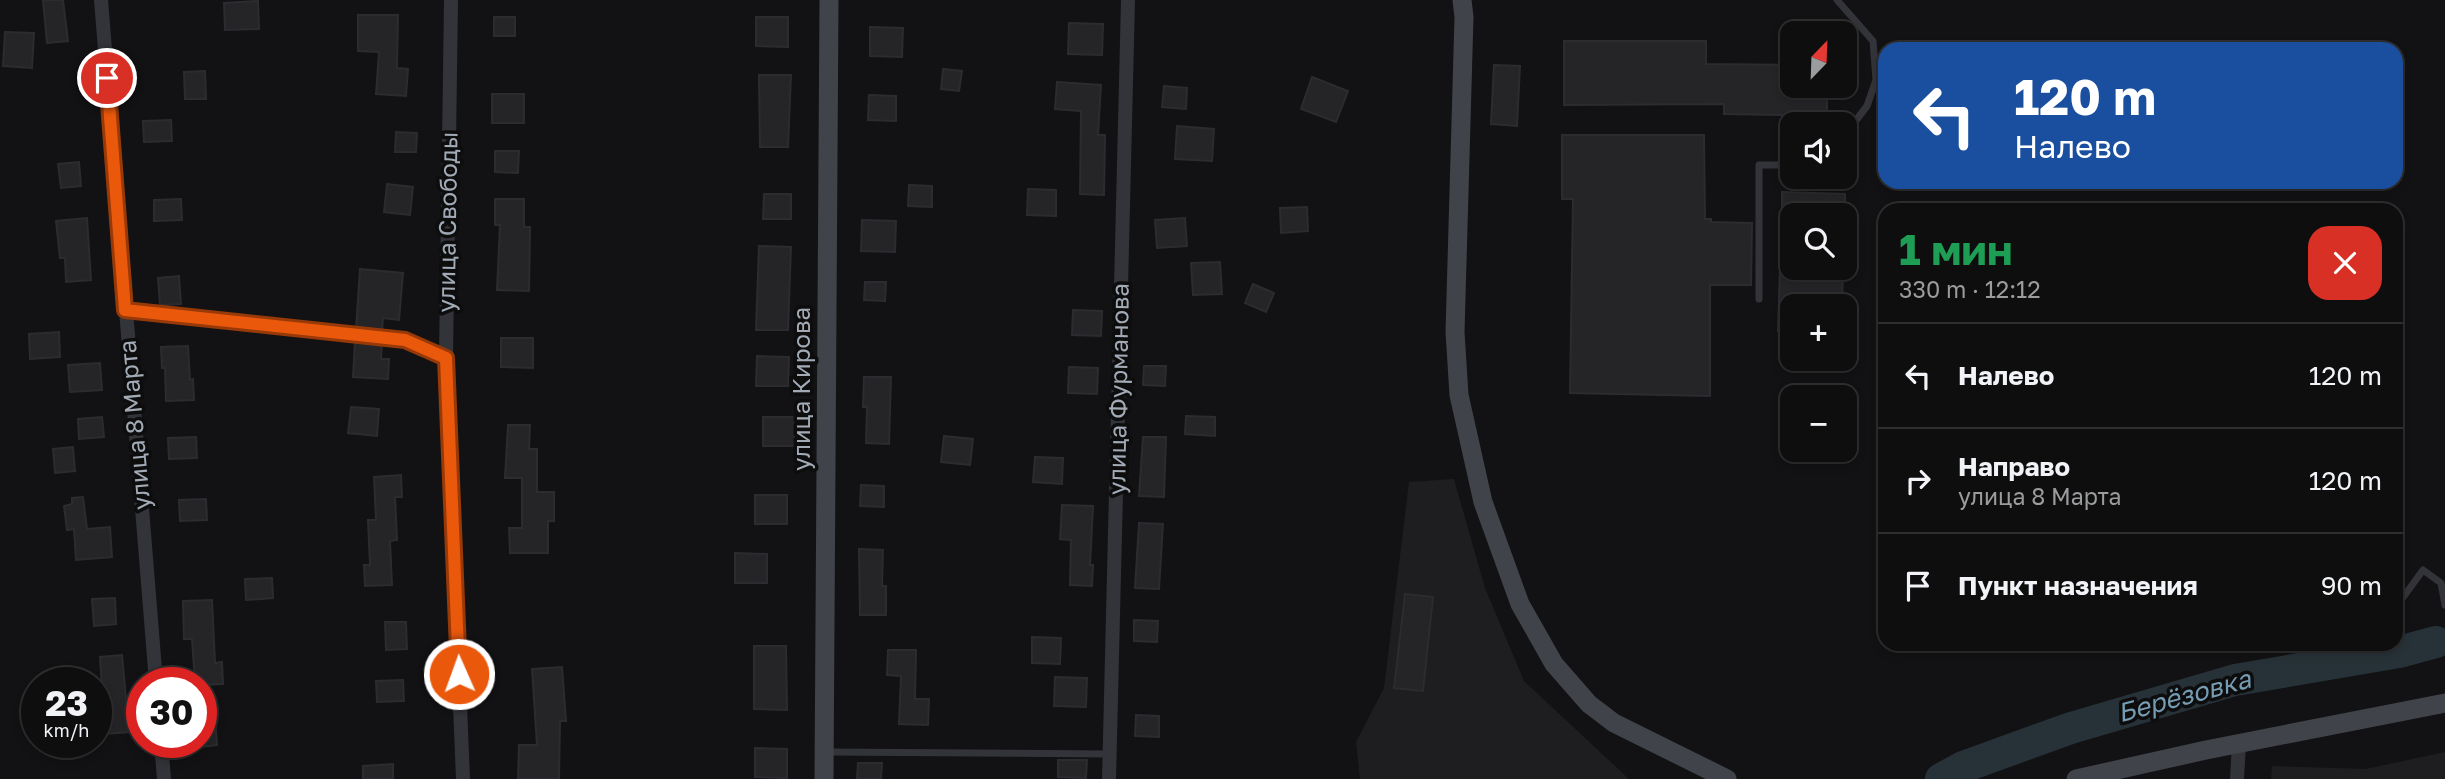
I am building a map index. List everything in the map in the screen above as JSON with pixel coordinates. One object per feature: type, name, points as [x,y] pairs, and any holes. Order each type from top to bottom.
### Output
[{"type":"street","name":"улица 8 Марта","points":[[100,0],[155,667]]},
{"type":"street","name":"улица Свободы","points":[[451,0],[446,358],[463,779]]},
{"type":"street","name":"улица Кирова","points":[[824,779],[829,0]]},
{"type":"street","name":"улица Фурманова","points":[[1109,779],[1128,0]]},
{"type":"street","points":[[1462,0],[1464,17],[1456,344],[1458,395],[1483,502],[1520,604],[1554,664],[1589,704],[1614,723],[1727,779]]},
{"type":"street","points":[[2076,779],[2445,703]]},
{"type":"street","points":[[2237,779],[2239,744]]},
{"type":"street","points":[[162,758],[164,779]]},
{"type":"lane","points":[[1837,0],[1873,41],[1876,80],[1867,106],[1857,119]]},
{"type":"lane","points":[[1759,299],[1759,165],[1780,165]]},
{"type":"lane","points":[[125,310],[405,340],[446,358]]},
{"type":"lane","points":[[2403,597],[2423,570],[2441,583],[2445,605]]},
{"type":"lane","points":[[825,751],[1110,754]]},
{"type":"shaded area","points":[[1454,479],[1485,588],[1524,681],[1629,779],[1360,779],[1356,742],[1384,688],[1409,482]]},
{"type":"shaded area","points":[[2445,752],[2445,779],[2271,779],[2272,766],[2366,769]]},
{"type":"building","points":[[43,0],[63,0],[68,41],[47,43]]},
{"type":"building","points":[[258,1],[259,29],[225,30],[224,3]]},
{"type":"building","points":[[358,15],[398,15],[397,68],[408,69],[406,96],[376,94],[379,52],[358,51]]},
{"type":"building","points":[[494,17],[515,17],[515,36],[494,36]]},
{"type":"building","points":[[756,17],[788,17],[788,47],[756,46]]},
{"type":"building","points":[[1069,23],[1103,24],[1102,55],[1068,54]]},
{"type":"building","points":[[870,27],[903,28],[902,57],[870,56]]},
{"type":"building","points":[[5,32],[34,33],[32,68],[3,66]]},
{"type":"building","points":[[1564,41],[1706,41],[1706,64],[1780,65],[1780,98],[1827,98],[1827,112],[1780,112],[1780,115],[1724,114],[1724,104],[1564,105]]},
{"type":"building","points":[[1494,65],[1520,66],[1517,126],[1491,124]]},
{"type":"building","points":[[943,69],[962,71],[959,91],[941,89]]},
{"type":"building","points":[[205,71],[206,99],[185,99],[184,72]]},
{"type":"building","points":[[759,75],[791,75],[788,147],[760,147]]},
{"type":"building","points":[[1312,77],[1348,91],[1336,122],[1301,109]]},
{"type":"building","points":[[1057,82],[1101,85],[1098,135],[1105,135],[1104,195],[1080,194],[1081,111],[1055,109]]},
{"type":"building","points":[[1164,86],[1187,88],[1186,109],[1162,107]]},
{"type":"building","points":[[492,94],[524,94],[524,123],[492,123]]},
{"type":"building","points":[[869,95],[896,96],[896,121],[868,120]]},
{"type":"building","points":[[171,120],[172,141],[144,142],[143,121]]},
{"type":"building","points":[[1177,126],[1214,129],[1212,161],[1175,159]]},
{"type":"building","points":[[396,132],[417,133],[416,152],[395,152]]},
{"type":"building","points":[[1562,135],[1704,135],[1705,219],[1711,219],[1711,222],[1752,223],[1751,285],[1710,285],[1710,396],[1570,393],[1573,199],[1562,199]]},
{"type":"building","points":[[495,151],[519,151],[518,173],[495,172]]},
{"type":"building","points":[[79,162],[81,186],[61,188],[58,164]]},
{"type":"building","points":[[387,184],[413,187],[410,215],[384,212]]},
{"type":"building","points":[[909,185],[932,186],[932,207],[908,206]]},
{"type":"building","points":[[1028,189],[1056,190],[1056,216],[1027,215]]},
{"type":"building","points":[[1782,192],[1845,194],[1845,203],[1782,203]]},
{"type":"building","points":[[764,194],[791,194],[791,219],[763,219]]},
{"type":"building","points":[[181,199],[182,220],[154,221],[154,200]]},
{"type":"building","points":[[495,199],[524,199],[524,227],[530,227],[529,291],[497,290],[500,225],[495,225]]},
{"type":"building","points":[[1307,207],[1308,231],[1281,233],[1280,208]]},
{"type":"building","points":[[87,218],[91,280],[66,282],[65,258],[60,258],[56,221]]},
{"type":"building","points":[[1185,218],[1187,246],[1157,248],[1155,220]]},
{"type":"building","points":[[862,220],[896,221],[895,252],[861,251]]},
{"type":"building","points":[[759,246],[791,247],[788,330],[756,330]]},
{"type":"building","points":[[1220,262],[1222,294],[1193,295],[1191,263]]},
{"type":"building","points":[[1780,268],[1780,280],[1843,280],[1842,294],[1780,294],[1778,331]]},
{"type":"building","points":[[360,269],[403,273],[399,320],[383,318],[382,331],[356,329]]},
{"type":"building","points":[[179,276],[181,304],[160,305],[158,278]]},
{"type":"building","points":[[865,282],[886,282],[885,301],[864,300]]},
{"type":"building","points":[[1253,284],[1274,293],[1266,312],[1245,303]]},
{"type":"building","points":[[1073,310],[1102,311],[1101,336],[1072,335]]},
{"type":"building","points":[[59,332],[60,357],[30,359],[29,334]]},
{"type":"building","points":[[501,338],[533,338],[533,368],[501,367]]},
{"type":"building","points":[[355,341],[382,344],[381,359],[389,359],[388,379],[353,377]]},
{"type":"building","points":[[188,346],[194,400],[166,401],[161,347]]},
{"type":"building","points":[[757,356],[789,357],[788,386],[756,386]]},
{"type":"building","points":[[100,363],[102,390],[70,392],[68,365]]},
{"type":"building","points":[[1144,366],[1166,366],[1165,386],[1143,385]]},
{"type":"building","points":[[1069,367],[1098,368],[1097,394],[1068,393]]},
{"type":"building","points":[[864,377],[891,377],[889,444],[866,443]]},
{"type":"building","points":[[351,407],[379,409],[377,436],[348,433]]},
{"type":"building","points":[[1186,416],[1215,417],[1215,436],[1185,434]]},
{"type":"building","points":[[102,417],[104,437],[79,439],[78,419]]},
{"type":"building","points":[[763,417],[795,417],[795,446],[763,446]]},
{"type":"building","points":[[508,425],[530,425],[529,449],[537,449],[537,492],[554,492],[554,521],[548,521],[548,553],[510,553],[509,528],[522,528],[522,478],[505,478]]},
{"type":"building","points":[[944,436],[973,439],[970,465],[941,462]]},
{"type":"building","points":[[196,437],[197,458],[169,459],[168,438]]},
{"type":"building","points":[[1143,437],[1166,437],[1164,497],[1139,496]]},
{"type":"building","points":[[73,447],[75,471],[55,473],[53,449]]},
{"type":"building","points":[[1035,457],[1063,458],[1062,484],[1033,482]]},
{"type":"building","points":[[401,475],[402,497],[395,497],[397,540],[390,541],[392,585],[365,586],[364,565],[370,565],[368,520],[376,520],[374,477]]},
{"type":"building","points":[[861,485],[884,486],[884,507],[860,506]]},
{"type":"building","points":[[755,495],[787,495],[787,524],[755,524]]},
{"type":"building","points":[[83,497],[87,529],[110,527],[112,557],[76,560],[74,529],[67,530],[64,506],[72,504],[72,498]]},
{"type":"building","points":[[206,499],[207,520],[180,521],[179,500]]},
{"type":"building","points":[[1062,505],[1093,506],[1090,565],[1093,565],[1092,586],[1070,585],[1071,540],[1060,539]]},
{"type":"building","points":[[1139,523],[1163,524],[1159,589],[1135,588]]},
{"type":"building","points":[[859,549],[883,550],[882,586],[886,586],[886,615],[860,615]]},
{"type":"building","points":[[735,553],[767,554],[767,583],[735,583]]},
{"type":"building","points":[[272,578],[273,598],[246,600],[245,579]]},
{"type":"building","points":[[1405,594],[1433,597],[1423,691],[1394,688]]},
{"type":"building","points":[[115,598],[116,624],[94,626],[92,599]]},
{"type":"building","points":[[212,600],[215,663],[222,662],[223,684],[217,684],[217,667],[194,667],[192,639],[184,639],[183,601]]},
{"type":"building","points":[[1134,620],[1158,621],[1157,642],[1134,641]]},
{"type":"building","points":[[385,622],[406,622],[407,649],[386,650]]},
{"type":"building","points":[[1032,637],[1061,638],[1060,664],[1032,663]]},
{"type":"building","points":[[754,646],[786,646],[787,710],[754,709]]},
{"type":"building","points":[[888,650],[916,650],[915,699],[929,699],[928,725],[899,724],[901,676],[887,675]]},
{"type":"building","points":[[122,655],[126,732],[112,733],[112,667],[101,667],[100,657]]},
{"type":"building","points":[[562,667],[566,721],[560,721],[559,779],[518,779],[519,745],[537,745],[532,669]]},
{"type":"building","points":[[1055,677],[1087,678],[1086,707],[1054,706]]},
{"type":"building","points":[[403,680],[404,701],[377,702],[376,681]]},
{"type":"building","points":[[1136,715],[1159,716],[1159,737],[1135,736]]},
{"type":"building","points":[[755,748],[787,749],[787,778],[755,777]]},
{"type":"building","points":[[1058,760],[1087,760],[1086,778],[1058,777]]},
{"type":"building","points":[[858,763],[882,763],[881,779],[857,779]]},
{"type":"building","points":[[393,764],[393,779],[363,779],[363,766]]},
{"type":"waterway","name":"Берёзовка","points":[[2403,651],[2436,642]]},
{"type":"waterway","name":"Берёзовка","points":[[1941,779],[1963,767],[2071,728],[2235,680],[2403,651]]},
{"type":"route","points":[[107,78],[125,310],[405,340],[446,358],[459,674]]}]
